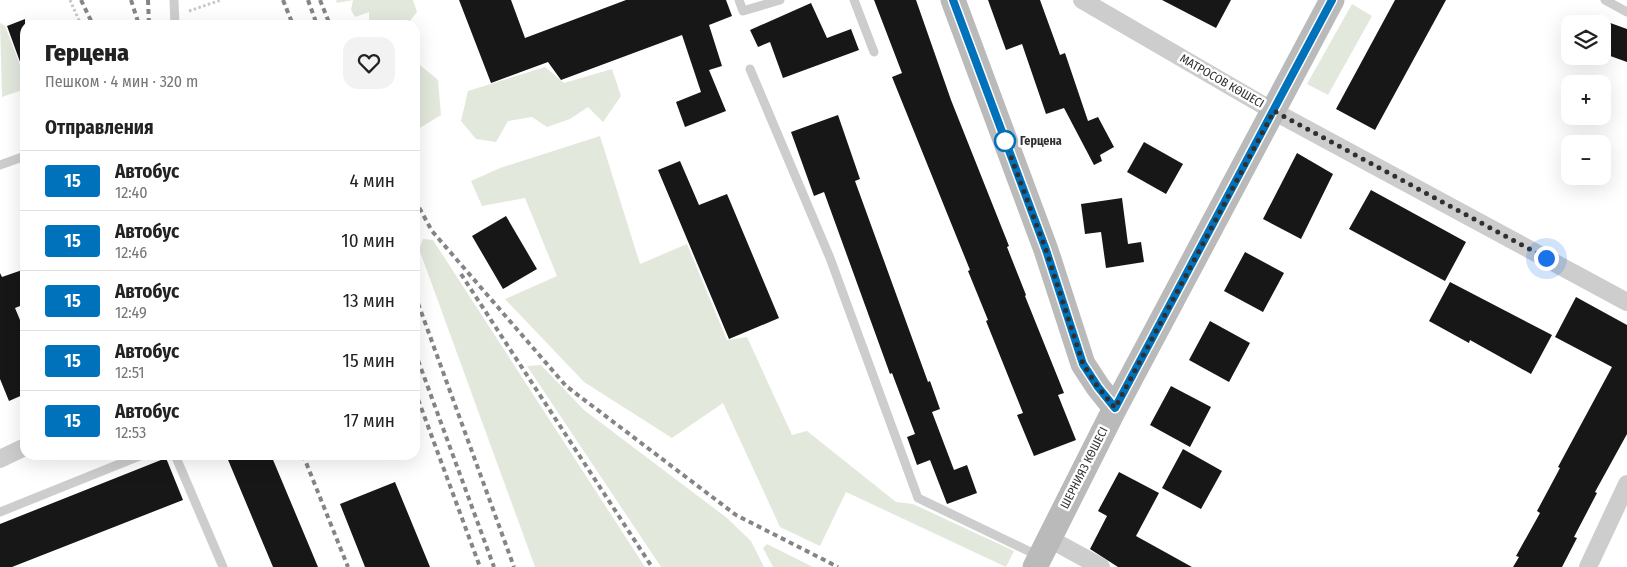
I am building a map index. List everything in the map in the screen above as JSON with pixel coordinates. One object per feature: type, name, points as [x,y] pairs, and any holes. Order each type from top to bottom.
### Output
[{"type":"street","points":[[953,0],[1046,250],[1083,364],[1115,408]]},
{"type":"street","name":"МАТРОСОВ КӨШЕСІ","points":[[1082,0],[1274,111],[1627,302]]},
{"type":"street","name":"ШЕРНИЯЗ КӨШЕСІ","points":[[1041,554],[1115,408],[1332,0]]},
{"type":"street","points":[[2,454],[20,449]]},
{"type":"street","points":[[1588,567],[1627,484]]},
{"type":"street","points":[[1041,554],[1101,567]]},
{"type":"lane","points":[[174,0],[176,20]]},
{"type":"lane","points":[[739,0],[743,11],[780,0]]},
{"type":"lane","points":[[854,0],[874,52]]},
{"type":"lane","points":[[1605,0],[1627,12]]},
{"type":"lane","points":[[750,69],[830,258],[918,498],[1041,554]]},
{"type":"lane","points":[[0,165],[20,158]]},
{"type":"lane","points":[[0,512],[130,460]]},
{"type":"lane","points":[[177,460],[223,567]]},
{"type":"path","points":[[70,0],[78,20]]},
{"type":"path","points":[[175,15],[222,0]]},
{"type":"shaded area","points":[[336,0],[353,0],[337,3]]},
{"type":"shaded area","points":[[353,0],[413,0],[417,12],[411,20],[369,20],[369,12],[355,17],[351,10]]},
{"type":"shaded area","points":[[1352,4],[1372,16],[1328,95],[1307,84]]},
{"type":"shaded area","points":[[0,23],[5,26],[20,65],[20,91],[2,97]]},
{"type":"shaded area","points":[[420,65],[438,80],[441,115],[420,128]]},
{"type":"shaded area","points":[[545,67],[564,83],[612,69],[621,96],[603,122],[588,107],[570,119],[547,127],[532,117],[508,121],[496,142],[476,139],[461,121],[468,91]]},
{"type":"shaded area","points":[[600,136],[640,264],[687,244],[727,340],[747,337],[792,435],[807,431],[896,502],[913,504],[1014,551],[1006,567],[846,492],[820,546],[780,527],[723,403],[672,438],[584,382],[505,299],[557,276],[525,198],[482,206],[471,181],[500,168]]},
{"type":"shaded area","points":[[423,239],[433,240],[645,567],[535,567],[420,252]]},
{"type":"shaded area","points":[[541,365],[584,410],[727,518],[751,541],[764,567],[661,567],[527,366]]},
{"type":"shaded area","points":[[767,544],[813,567],[773,567],[763,548]]},
{"type":"building","points":[[459,0],[511,0],[525,38],[626,0],[726,0],[732,16],[709,25],[722,66],[709,70],[726,111],[685,127],[676,102],[701,92],[682,35],[561,80],[548,62],[491,83]]},
{"type":"building","points":[[874,0],[916,0],[951,100],[1009,246],[1007,247],[1025,296],[1064,393],[1058,395],[1076,440],[1034,456],[1017,415],[1023,413],[986,321],[988,320],[968,271],[970,270],[892,77],[902,73]]},
{"type":"building","points":[[988,0],[1040,0],[1060,55],[1065,53],[1088,121],[1098,117],[1114,147],[1100,155],[1102,161],[1094,165],[1064,108],[1046,114],[1022,44],[1006,50]]},
{"type":"building","points":[[1162,0],[1231,0],[1216,28]]},
{"type":"building","points":[[1395,0],[1446,0],[1375,130],[1336,109]]},
{"type":"building","points":[[811,3],[827,38],[851,29],[859,50],[783,78],[770,42],[758,47],[750,30]]},
{"type":"building","points":[[20,21],[20,62],[7,26]]},
{"type":"building","points":[[1611,23],[1627,29],[1627,62],[1611,56]]},
{"type":"building","points":[[838,115],[860,179],[855,181],[928,382],[930,381],[940,409],[932,412],[954,470],[967,465],[977,493],[947,504],[930,460],[917,465],[907,437],[915,434],[892,373],[890,374],[824,192],[814,196],[791,132]]},
{"type":"building","points":[[1144,142],[1183,164],[1166,194],[1127,172]]},
{"type":"building","points":[[1297,153],[1333,174],[1301,239],[1263,219]]},
{"type":"building","points":[[680,161],[699,205],[727,194],[779,318],[729,339],[658,170]]},
{"type":"building","points":[[1371,190],[1466,242],[1445,281],[1349,229]]},
{"type":"building","points":[[1122,198],[1128,244],[1141,242],[1144,262],[1106,268],[1101,232],[1085,234],[1081,204]]},
{"type":"building","points":[[506,216],[537,269],[503,289],[472,236]]},
{"type":"building","points":[[1245,252],[1284,273],[1263,312],[1224,291]]},
{"type":"building","points":[[20,271],[20,306],[15,308],[20,320],[20,396],[9,401],[0,379],[0,273],[2,277]]},
{"type":"building","points":[[1450,282],[1552,335],[1531,374],[1470,340],[1469,343],[1429,321]]},
{"type":"building","points":[[1576,297],[1627,325],[1627,434],[1595,492],[1597,493],[1574,537],[1577,538],[1562,567],[1513,567],[1519,557],[1516,556],[1540,513],[1537,511],[1560,468],[1558,467],[1612,367],[1555,337]]},
{"type":"building","points":[[1210,321],[1250,343],[1229,382],[1189,360]]},
{"type":"building","points":[[1171,386],[1211,407],[1190,447],[1150,425]]},
{"type":"building","points":[[1183,449],[1222,471],[1201,509],[1162,488]]},
{"type":"building","points":[[161,460],[167,460],[183,500],[12,567],[0,567],[0,524]]},
{"type":"building","points":[[228,460],[273,460],[318,567],[273,567]]},
{"type":"building","points":[[1119,472],[1159,493],[1136,536],[1192,567],[1118,567],[1090,549],[1107,516],[1098,511]]},
{"type":"building","points":[[395,482],[430,567],[365,567],[340,504]]},
{"type":"railway","points":[[81,0],[91,20]]},
{"type":"railway","points":[[131,0],[137,20]]},
{"type":"railway","points":[[148,0],[149,20]]},
{"type":"railway","points":[[283,0],[291,20]]},
{"type":"railway","points":[[308,0],[315,20]]},
{"type":"railway","points":[[320,0],[328,20]]},
{"type":"railway","points":[[420,209],[432,231],[566,386],[736,515],[838,567]]},
{"type":"railway","points":[[461,274],[652,567]]},
{"type":"railway","points":[[420,309],[514,567]]},
{"type":"railway","points":[[420,366],[494,567]]},
{"type":"railway","points":[[420,405],[480,567]]},
{"type":"railway","points":[[305,460],[348,567]]},
{"type":"bus line","name":"15","points":[[953,0],[1046,250],[1083,364],[1115,408],[1332,0]]},
{"type":"place","name":"Герцена","points":[[1005,141]]},
{"type":"route","points":[[1005,141],[1046,250],[1083,364],[1115,408],[1274,111],[1546,258]]}]
